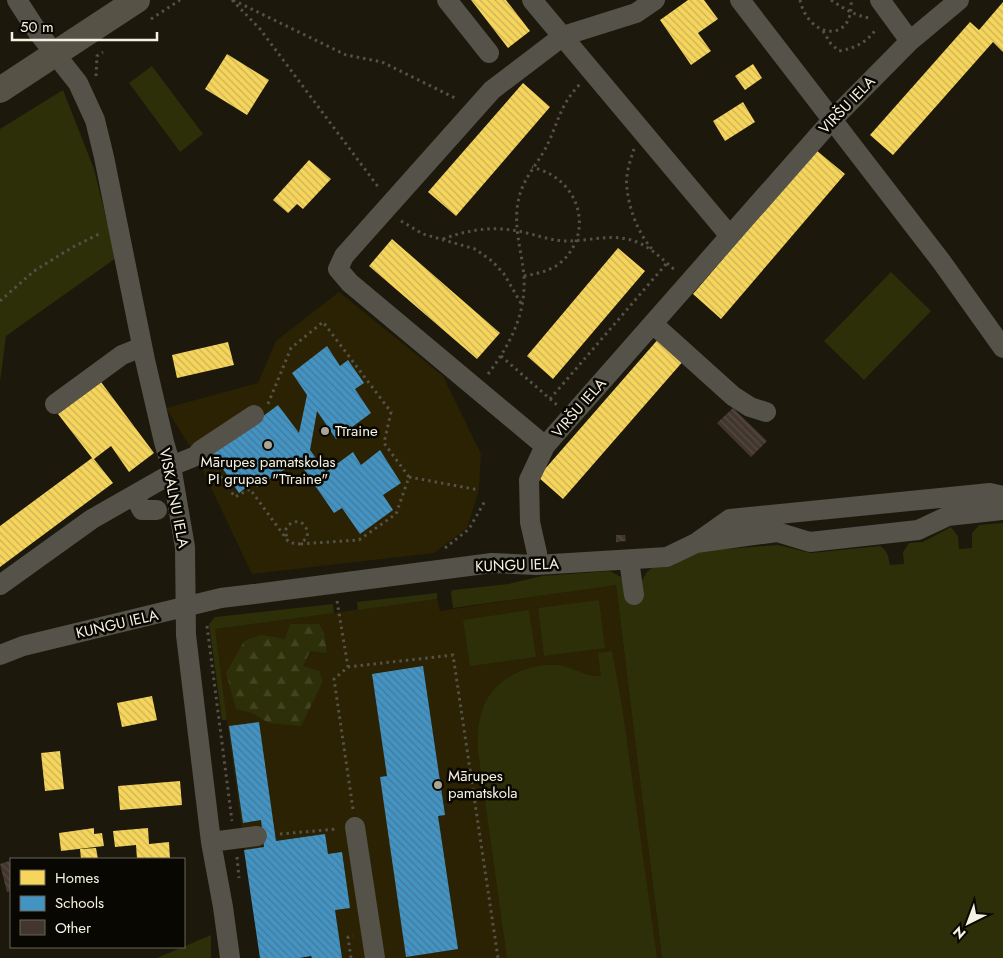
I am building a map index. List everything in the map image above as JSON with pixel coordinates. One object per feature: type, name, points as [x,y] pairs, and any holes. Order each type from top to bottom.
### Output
[{"type":"main road","points":[[0,90],[56,54],[143,10]]},
{"type":"street","name":"VISKALNU IELA","points":[[17,0],[37,31],[78,83],[95,120],[104,157],[142,347],[171,470],[184,547],[186,635],[211,842],[230,958]]},
{"type":"street","points":[[447,0],[489,53]]},
{"type":"street","points":[[532,0],[730,236]]},
{"type":"street","name":"VIRŠU IELA","points":[[655,0],[636,13],[563,36],[492,90],[344,256],[338,269],[350,283],[545,446],[832,120],[910,41],[959,0]]},
{"type":"street","points":[[740,0],[935,253],[1003,348]]},
{"type":"street","points":[[885,12],[910,41]]},
{"type":"street","points":[[653,324],[733,396],[750,407],[766,412]]},
{"type":"street","points":[[55,404],[122,355],[142,347]]},
{"type":"street","points":[[0,585],[92,519],[196,456],[201,450],[254,415]]},
{"type":"street","points":[[536,565],[536,554],[530,522],[529,480],[545,446]]},
{"type":"street","points":[[696,543],[730,519],[990,493],[1003,496]]},
{"type":"street","points":[[134,495],[142,510],[157,510]]},
{"type":"street","name":"KUNGU IELA","points":[[0,655],[23,646],[221,598],[492,563],[536,565],[667,556],[696,543],[777,532],[810,542],[918,530],[948,516],[1003,510]]},
{"type":"street","points":[[629,560],[634,595]]},
{"type":"street","points":[[356,827],[375,958]]},
{"type":"street","points":[[211,842],[257,836]]},
{"type":"path","points":[[143,10],[180,0]]},
{"type":"path","points":[[232,0],[346,55],[382,62],[476,109]]},
{"type":"path","points":[[232,0],[260,29],[384,196],[386,208],[398,219],[423,234],[476,249],[492,261],[504,274],[522,305]]},
{"type":"path","points":[[800,0],[804,13],[810,22],[823,31],[831,44],[839,51],[851,49],[863,43],[885,12]]},
{"type":"path","points":[[831,0],[862,17],[885,12]]},
{"type":"path","points":[[823,31],[839,31],[852,13],[852,0]]},
{"type":"path","points":[[96,83],[98,56],[110,47]]},
{"type":"path","points":[[476,388],[508,347],[520,316],[524,276],[516,231],[517,207],[523,183],[543,152],[561,108],[571,93],[592,72]]},
{"type":"path","points":[[640,128],[630,163],[626,186],[632,212],[644,239],[654,251],[689,283]]},
{"type":"path","points":[[524,276],[548,270],[560,263],[578,240],[580,228],[579,213],[572,195],[550,174],[532,167]]},
{"type":"path","points":[[0,301],[34,271],[116,224]]},
{"type":"path","points":[[442,239],[464,232],[487,229],[516,231],[566,241],[615,237],[638,242],[654,251]]},
{"type":"path","points":[[550,399],[667,263]]},
{"type":"path","points":[[254,415],[269,403],[291,348],[323,322],[391,412],[384,443],[409,477],[479,490]]},
{"type":"path","points":[[501,356],[570,417]]},
{"type":"path","points":[[201,450],[235,497],[250,489],[288,541],[295,544],[359,540],[396,514],[409,477]]},
{"type":"path","points":[[438,554],[470,529],[484,501]]},
{"type":"path","points":[[288,541],[285,534],[286,527],[291,522],[300,522],[304,524],[308,532],[304,541],[299,544]]},
{"type":"path","points":[[336,600],[348,667]]},
{"type":"path","points":[[206,620],[240,884]]},
{"type":"path","points":[[280,834],[356,827],[334,679],[348,667],[453,655],[498,958]]},
{"type":"shaded area","name":"Tīraine","points":[[339,292],[443,376],[481,454],[479,490],[467,528],[434,553],[252,574],[196,456],[166,408],[258,383],[276,341]]},
{"type":"shaded area","name":"Mārupes pamatskola","points":[[616,584],[662,958],[312,958],[311,956],[299,958],[260,958],[214,629],[437,599],[440,611]]},
{"type":"green space","points":[[152,66],[203,134],[180,152],[129,83]]},
{"type":"green space","points":[[63,90],[94,169],[116,258],[6,336],[0,382],[0,129]]},
{"type":"green space","points":[[891,272],[931,311],[864,380],[824,341]]},
{"type":"green space","points":[[1003,523],[1003,958],[662,958],[616,585],[453,608],[451,592],[453,590],[508,584],[542,576],[610,571],[621,577],[623,582],[641,582],[652,568],[670,567],[701,551],[778,545],[811,553],[880,546],[886,552],[890,565],[904,564],[903,552],[909,543],[923,542],[951,527],[958,536],[959,549],[972,548],[972,533],[979,525]]},
{"type":"green space","points":[[437,593],[437,599],[358,610],[357,602]]},
{"type":"green space","points":[[599,600],[605,648],[544,656],[538,608]]},
{"type":"green space","points":[[333,604],[334,613],[215,629],[227,720],[222,720],[209,624],[215,617]]},
{"type":"green space","points":[[529,610],[536,657],[470,666],[463,620]]},
{"type":"green space","points":[[290,624],[319,624],[324,632],[327,653],[310,651],[303,666],[319,671],[323,681],[301,726],[269,723],[252,713],[236,709],[226,673],[244,641],[261,635],[285,639]]},
{"type":"green space","points":[[612,651],[622,706],[657,958],[507,958],[478,750],[478,729],[483,708],[488,698],[503,681],[524,670],[535,667],[558,665],[590,675],[601,676],[598,653]]},
{"type":"green space","points":[[211,935],[211,958],[157,958],[180,948],[185,948],[185,946]]},
{"type":"building: Homes","points":[[471,0],[506,0],[530,31],[508,48]]},
{"type":"building: Homes","points":[[688,0],[704,0],[718,19],[698,33],[711,51],[691,65],[660,20]]},
{"type":"building: Homes","points":[[1003,2],[1003,52],[993,42],[893,155],[870,135],[970,22],[979,30]]},
{"type":"building: Homes","points":[[227,54],[269,80],[247,115],[205,89]]},
{"type":"building: Homes","points":[[753,64],[762,78],[745,90],[735,76]]},
{"type":"building: Homes","points":[[523,83],[550,107],[456,216],[428,192]]},
{"type":"building: Homes","points":[[743,102],[755,122],[725,141],[713,121]]},
{"type":"building: Homes","points":[[816,150],[845,174],[721,319],[693,294]]},
{"type":"building: Homes","points":[[309,160],[331,179],[303,209],[297,204],[288,213],[273,200]]},
{"type":"building: Homes","points":[[392,239],[500,333],[477,359],[369,266]]},
{"type":"building: Homes","points":[[618,248],[645,271],[553,379],[527,356]]},
{"type":"building: Homes","points":[[660,337],[685,359],[563,499],[538,477]]},
{"type":"building: Homes","points":[[228,342],[234,365],[177,378],[172,355]]},
{"type":"building: Homes","points":[[101,382],[154,453],[129,472],[111,446],[94,459],[113,483],[0,567],[0,526],[92,458],[58,414]]},
{"type":"building: Homes","points":[[152,696],[157,720],[122,727],[117,703]]},
{"type":"building: Homes","points":[[60,751],[64,789],[45,791],[41,753]]},
{"type":"building: Homes","points":[[180,781],[182,805],[120,810],[118,786]]},
{"type":"building: Homes","points":[[94,828],[94,834],[102,833],[104,846],[61,851],[59,833]]},
{"type":"building: Homes","points":[[148,828],[149,844],[169,842],[170,858],[137,858],[136,845],[115,847],[113,831]]},
{"type":"building: Homes","points":[[96,848],[98,858],[81,858],[80,849]]},
{"type":"building: Schools","name":"Mārupes pamatskolas PI grupas \"Tīraine\"","points":[[327,346],[340,366],[348,360],[364,383],[355,389],[371,413],[336,439],[317,411],[310,450],[326,472],[353,452],[361,465],[380,450],[401,483],[383,495],[393,510],[360,534],[342,508],[334,513],[298,461],[257,487],[252,483],[239,493],[213,454],[278,405],[299,433],[307,395],[292,373]]},
{"type":"building: Schools","points":[[423,666],[445,815],[438,816],[458,949],[406,957],[380,777],[387,776],[372,674]]},
{"type":"building: Schools","points":[[259,722],[276,841],[325,834],[328,854],[342,852],[350,908],[335,910],[342,958],[312,958],[311,956],[299,958],[260,958],[244,850],[264,847],[261,820],[243,823],[229,726]]},
{"type":"building: Other","points":[[733,408],[767,441],[751,457],[717,423]]},
{"type":"building: Other","points":[[616,535],[625,535],[626,541],[616,542]]},
{"type":"building: Other","points":[[9,861],[10,891],[7,892],[0,864]]},
{"type":"place","name":"Tīraine","points":[[325,431]]},
{"type":"place","name":"Mārupes pamatskolas PI grupas \"Tīraine\"","points":[[268,445]]},
{"type":"place","name":"Mārupes pamatskola","points":[[438,785]]}]
